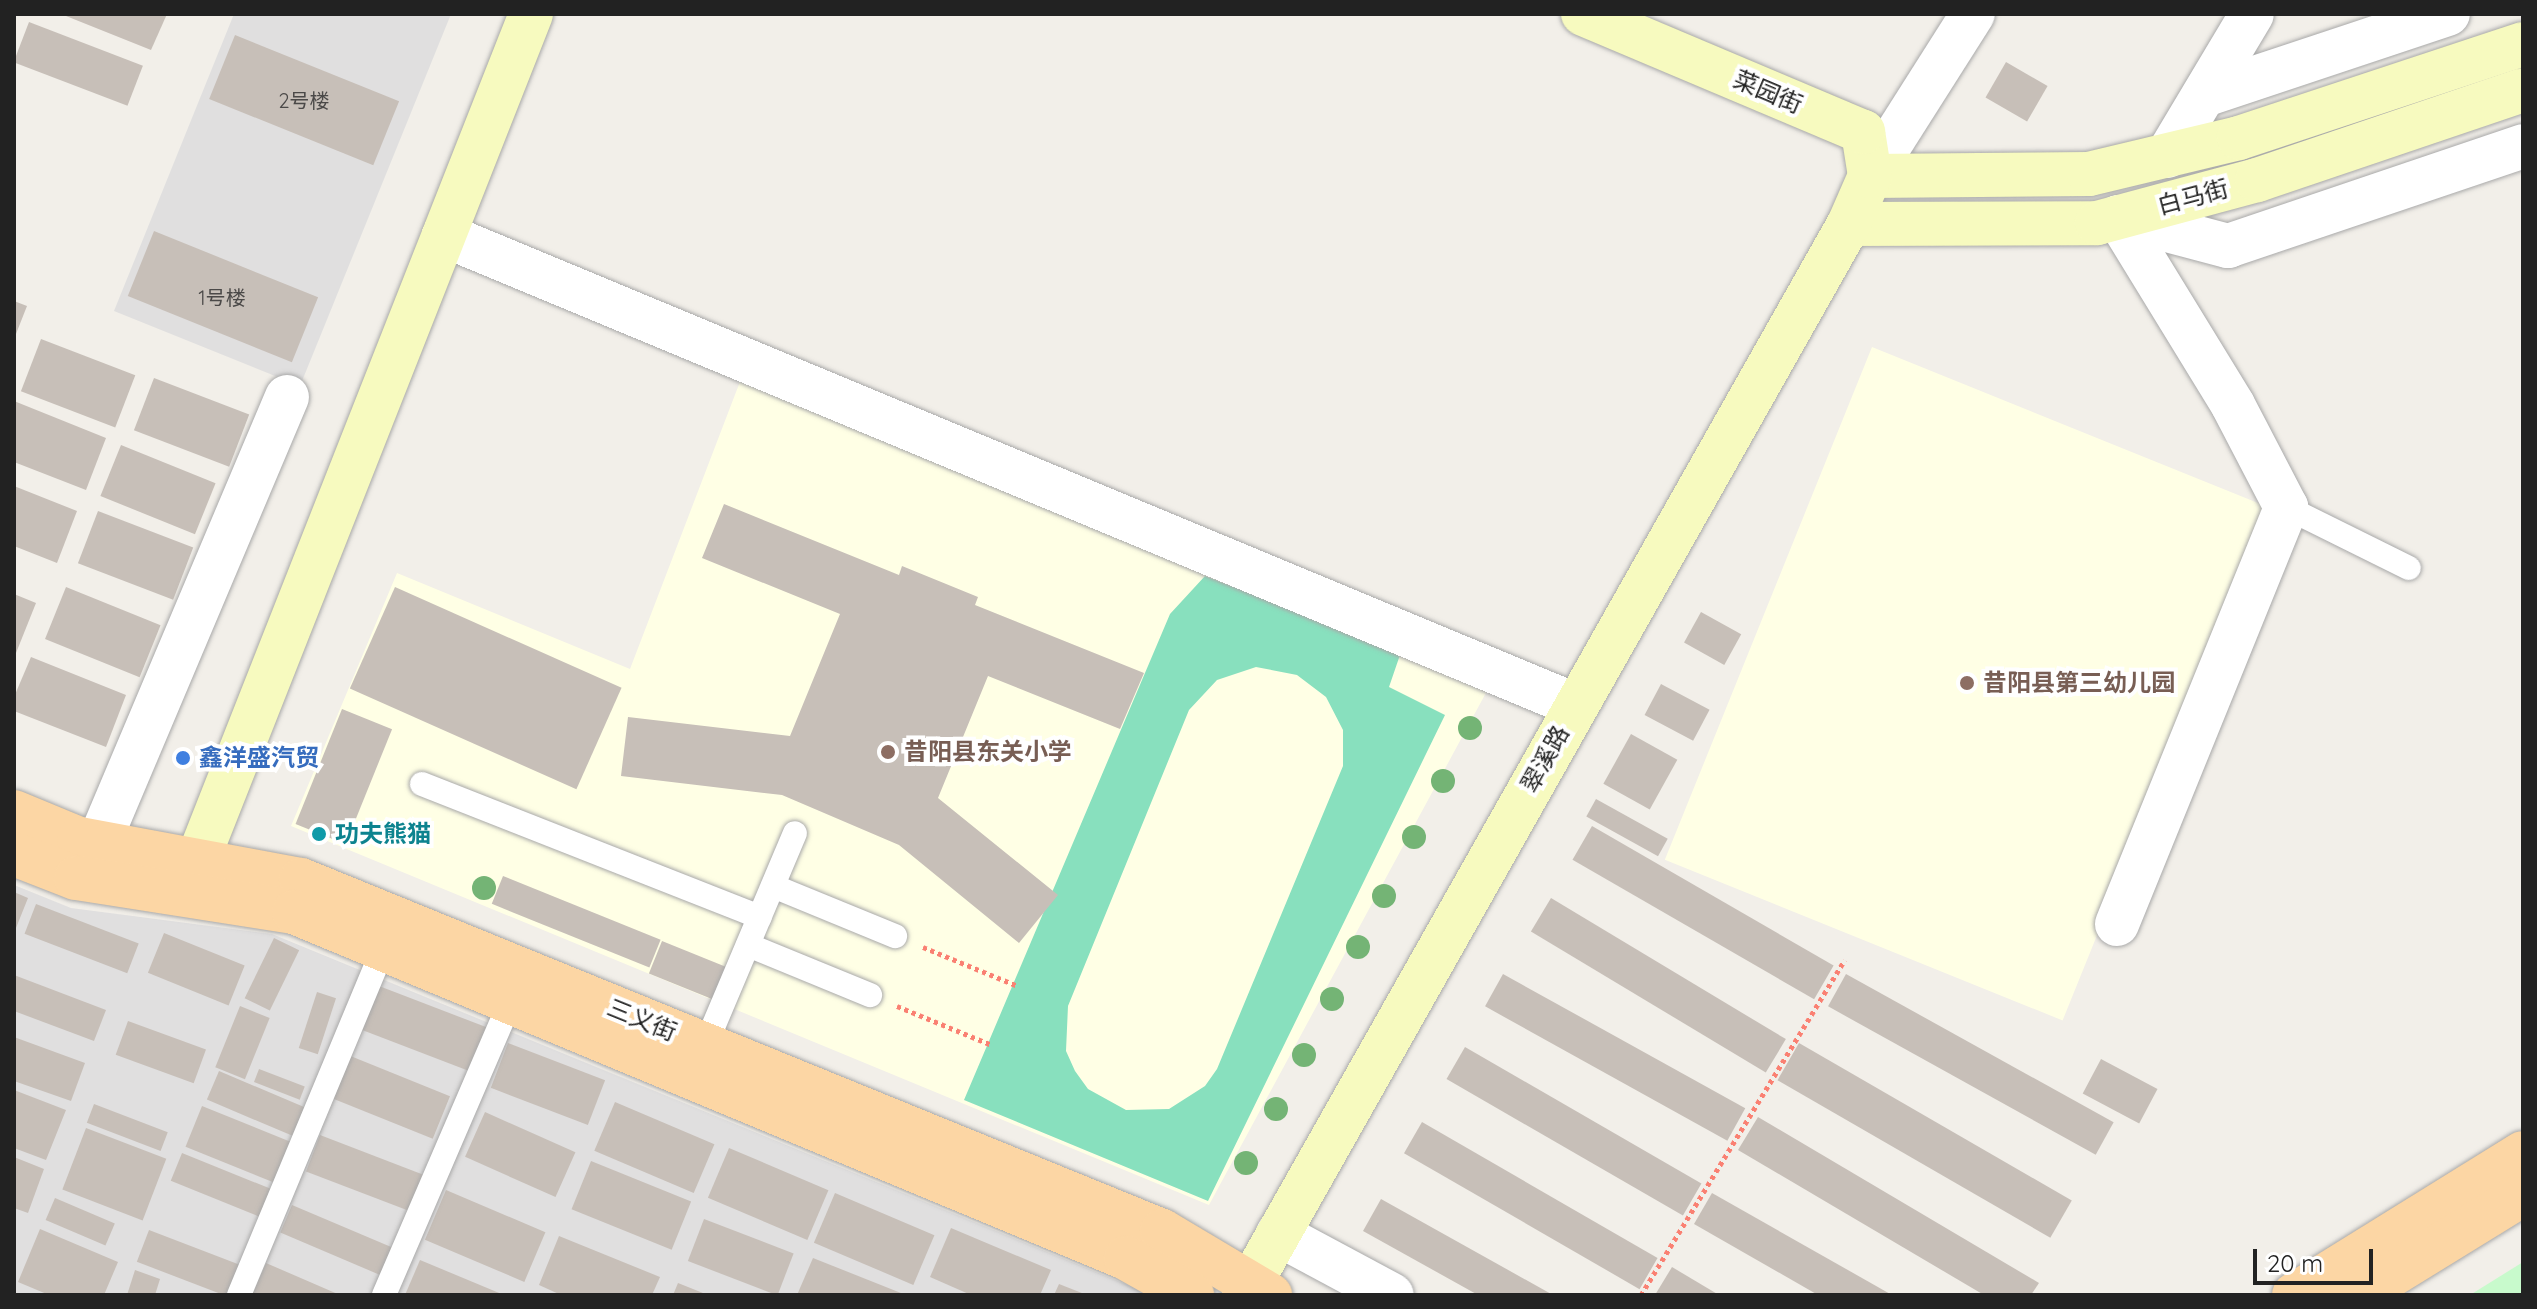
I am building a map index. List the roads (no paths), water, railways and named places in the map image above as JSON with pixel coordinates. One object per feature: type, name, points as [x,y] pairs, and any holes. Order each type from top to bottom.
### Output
[{"type":"main road","name":"三义街","points":[[14,812],[99,842],[301,880],[1162,1231],[1255,1291]]},
{"type":"main road","name":"三义街","points":[[14,854],[76,878],[294,912],[1126,1258],[1192,1295]]},
{"type":"main road","points":[[2294,1295],[2523,1153]]},
{"type":"main road","points":[[2359,1295],[2523,1194]]},
{"type":"street","points":[[198,859],[531,14]]},
{"type":"street","name":"菜园街","points":[[1583,14],[1863,132],[1870,176]]},
{"type":"street","points":[[1849,224],[1870,176],[1973,14]]},
{"type":"street","points":[[2167,156],[2252,14]]},
{"type":"street","points":[[2204,95],[2448,14]]},
{"type":"street","name":"白马街","points":[[1870,176],[2089,174],[2239,138],[2523,44]]},
{"type":"street","name":"白马街","points":[[1849,224],[2097,223],[2257,180],[2523,90]]},
{"type":"street","points":[[2118,217],[2228,246],[2523,146]]},
{"type":"street","points":[[2117,924],[2286,507],[2233,405],[2118,217]]},
{"type":"street","name":"翠溪路","points":[[1255,1291],[1278,1234],[1849,224]]},
{"type":"street","points":[[444,235],[1575,705]]},
{"type":"street","points":[[99,842],[287,397]]},
{"type":"street","points":[[1278,1234],[1392,1295]]},
{"type":"lane","points":[[2286,507],[2409,568]]},
{"type":"lane","points":[[422,784],[760,917]]},
{"type":"lane","points":[[705,1046],[795,833]]},
{"type":"lane","points":[[773,886],[895,936]]},
{"type":"lane","points":[[748,945],[870,995]]},
{"type":"lane","points":[[239,1295],[383,949]]},
{"type":"lane","points":[[384,1295],[510,1002]]},
{"type":"place","name":"昔阳县第三幼儿园","points":[[1967,683]]},
{"type":"place","name":"昔阳县东关小学","points":[[888,752]]},
{"type":"place","name":"鑫洋盛汽贸","points":[[183,758]]},
{"type":"place","name":"功夫熊猫","points":[[319,834]]}]
